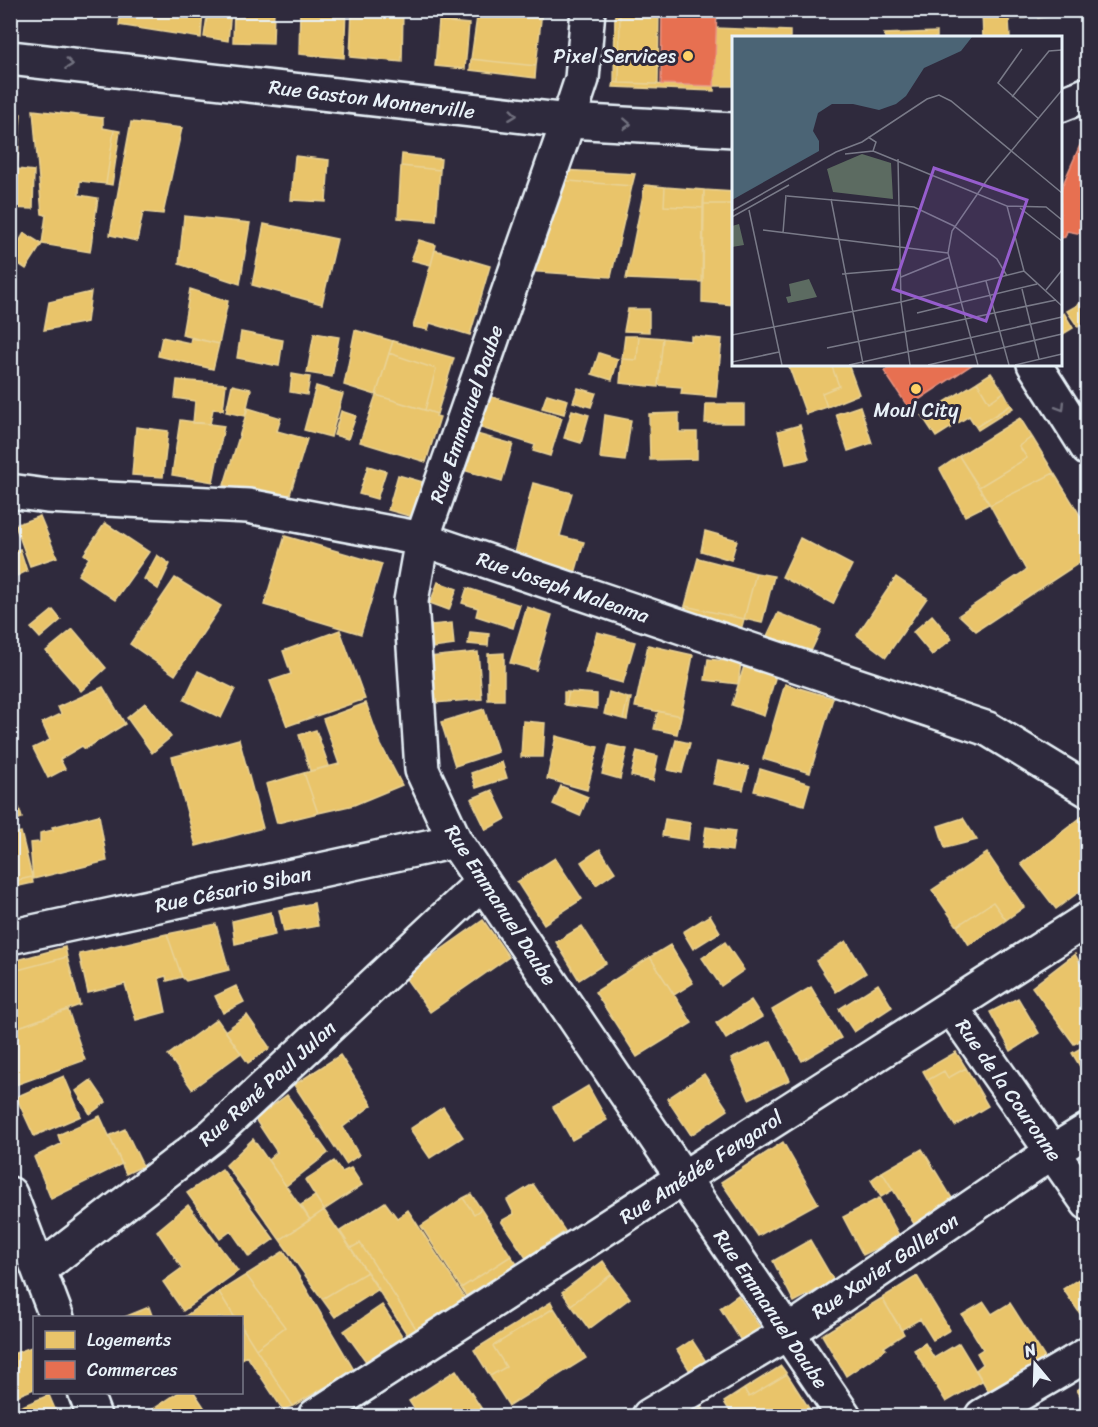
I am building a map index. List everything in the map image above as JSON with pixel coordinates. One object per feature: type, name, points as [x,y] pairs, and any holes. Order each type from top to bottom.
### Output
[{"type":"street","name":"Rue Emmanuel Daube","points":[[588,10],[582,79],[422,539],[411,601],[422,770],[455,841],[844,1416]]},
{"type":"street","name":"Rue Gaston Monnerville","points":[[10,58],[568,121],[732,130]]},
{"type":"street","points":[[1062,104],[1088,94]]},
{"type":"street","points":[[1062,112],[1088,120]]},
{"type":"street","points":[[1035,366],[1088,449]]},
{"type":"street","name":"Rue Joseph Maleama","points":[[10,491],[47,496],[248,506],[422,539],[988,729],[1088,790]]},
{"type":"street","name":"Rue Césario Siban","points":[[10,937],[455,841]]},
{"type":"street","name":"Rue René Paul Julan","points":[[39,1270],[213,1135],[483,882]]},
{"type":"street","name":"Rue Amédée Fengarol","points":[[315,1416],[1088,919]]},
{"type":"street","name":"Rue de la Couronne","points":[[951,1007],[1088,1203]]},
{"type":"street","name":"Rue Xavier Galleron","points":[[649,1416],[788,1333],[1052,1152],[1088,1130]]},
{"type":"street","points":[[10,1194],[57,1316]]},
{"type":"street","points":[[982,1416],[1088,1354]]},
{"type":"street","points":[[86,1394],[94,1416]]},
{"type":"building: Logements","points":[[121,10],[203,10],[201,38],[119,25]]},
{"type":"building: Logements","points":[[208,10],[231,10],[228,41],[204,37]]},
{"type":"building: Logements","points":[[234,10],[274,10],[273,43],[233,42]]},
{"type":"building: Logements","points":[[300,10],[346,10],[344,58],[299,54]]},
{"type":"building: Logements","points":[[352,10],[403,10],[402,62],[350,57]]},
{"type":"building: Logements","points":[[478,10],[542,10],[536,66],[471,59]]},
{"type":"building: Logements","points":[[615,10],[620,10],[619,83],[614,82]]},
{"type":"building: Logements","points":[[620,10],[659,10],[658,84],[619,83]]},
{"type":"building: Logements","points":[[982,10],[1024,10],[1025,18],[1009,19],[1010,36],[983,36]]},
{"type":"building: Logements","points":[[1038,10],[1064,10],[1065,14],[1038,18]]},
{"type":"building: Logements","points":[[1088,12],[1088,41],[1078,16]]},
{"type":"building: Logements","points":[[439,21],[469,24],[465,69],[435,66]]},
{"type":"building: Logements","points":[[715,28],[790,31],[790,36],[732,36],[732,86],[714,86]]},
{"type":"building: Logements","points":[[937,32],[937,36],[884,36],[884,34]]},
{"type":"building: Logements","points":[[471,59],[536,66],[535,78],[470,70]]},
{"type":"building: Logements","points":[[614,82],[714,86],[714,91],[613,87]]},
{"type":"building: Logements","points":[[33,110],[103,118],[103,128],[114,130],[106,184],[80,181],[79,195],[98,198],[90,252],[42,244],[46,215],[42,214]]},
{"type":"building: Logements","points":[[10,114],[21,114],[17,169],[34,171],[33,209],[10,208]]},
{"type":"building: Logements","points":[[131,122],[182,128],[163,214],[143,212],[137,241],[110,235]]},
{"type":"building: Logements","points":[[114,130],[120,131],[112,185],[106,184]]},
{"type":"building: Logements","points":[[402,154],[441,159],[440,170],[401,166]]},
{"type":"building: Logements","points":[[295,156],[329,160],[326,202],[291,200]]},
{"type":"building: Logements","points":[[401,166],[440,170],[436,221],[398,218]]},
{"type":"building: Logements","points":[[561,170],[635,174],[632,186],[556,180]]},
{"type":"building: Logements","points":[[556,180],[632,186],[611,277],[526,271]]},
{"type":"building: Logements","points":[[645,185],[665,187],[664,206],[704,208],[703,282],[626,279]]},
{"type":"building: Logements","points":[[665,187],[704,190],[704,208],[664,206]]},
{"type":"building: Logements","points":[[704,190],[732,192],[732,204],[703,204]]},
{"type":"building: Logements","points":[[703,204],[732,204],[732,305],[702,302]]},
{"type":"building: Logements","points":[[184,216],[250,223],[240,284],[179,264]]},
{"type":"building: Logements","points":[[264,224],[337,239],[322,304],[252,285]]},
{"type":"building: Logements","points":[[24,233],[42,244],[26,269],[10,258]]},
{"type":"building: Logements","points":[[419,240],[436,245],[431,265],[411,260]]},
{"type":"building: Logements","points":[[435,250],[490,266],[470,335],[430,323],[428,330],[413,327]]},
{"type":"building: Logements","points":[[190,289],[228,301],[219,344],[182,335]]},
{"type":"building: Logements","points":[[91,292],[87,322],[44,330],[49,302]]},
{"type":"building: Logements","points":[[1088,299],[1088,321],[1078,327],[1067,311]]},
{"type":"building: Logements","points":[[628,309],[649,309],[649,332],[624,331]]},
{"type":"building: Logements","points":[[1064,313],[1073,328],[1062,335],[1062,314]]},
{"type":"building: Logements","points":[[355,330],[393,341],[376,395],[344,385]]},
{"type":"building: Logements","points":[[241,332],[283,340],[279,366],[237,358]]},
{"type":"building: Logements","points":[[314,333],[339,337],[332,377],[307,373]]},
{"type":"building: Logements","points":[[625,336],[639,336],[637,360],[622,359]]},
{"type":"building: Logements","points":[[639,336],[663,338],[658,387],[620,383],[622,359],[637,360]]},
{"type":"building: Logements","points":[[691,336],[722,339],[716,397],[681,394],[682,387],[658,385],[663,338],[691,341]]},
{"type":"building: Logements","points":[[162,337],[190,343],[191,338],[219,344],[213,369],[158,356]]},
{"type":"building: Logements","points":[[393,341],[454,358],[437,414],[425,410],[436,369],[389,353]]},
{"type":"building: Logements","points":[[389,353],[436,369],[425,410],[376,395]]},
{"type":"building: Logements","points":[[599,353],[618,359],[612,380],[592,374]]},
{"type":"building: Logements","points":[[789,366],[832,366],[839,386],[822,393],[827,407],[806,414]]},
{"type":"building: Logements","points":[[832,366],[849,366],[859,394],[827,407],[822,393],[839,386]]},
{"type":"building: Logements","points":[[991,373],[1004,392],[989,402],[977,382]]},
{"type":"building: Logements","points":[[292,374],[310,377],[307,395],[290,392]]},
{"type":"building: Logements","points":[[177,380],[226,384],[223,410],[213,409],[210,424],[193,423],[195,401],[175,398]]},
{"type":"building: Logements","points":[[977,382],[989,402],[1004,392],[1011,405],[976,427],[969,416],[936,437],[922,416]]},
{"type":"building: Logements","points":[[232,385],[251,389],[245,416],[226,412]]},
{"type":"building: Logements","points":[[316,386],[343,394],[331,437],[304,430]]},
{"type":"building: Logements","points":[[578,388],[596,393],[591,407],[573,402]]},
{"type":"building: Logements","points":[[547,394],[568,400],[564,414],[542,408]]},
{"type":"building: Logements","points":[[376,395],[437,414],[436,416],[440,417],[426,462],[360,442]]},
{"type":"building: Logements","points":[[485,395],[562,418],[550,456],[533,451],[535,445],[475,426]]},
{"type":"building: Logements","points":[[706,404],[744,404],[744,423],[705,423]]},
{"type":"building: Logements","points":[[1011,405],[1013,408],[978,430],[976,427]]},
{"type":"building: Logements","points":[[860,406],[872,443],[848,451],[836,414]]},
{"type":"building: Logements","points":[[248,408],[281,418],[277,431],[307,439],[287,504],[224,485]]},
{"type":"building: Logements","points":[[572,410],[589,415],[581,443],[564,438]]},
{"type":"building: Logements","points":[[341,411],[356,416],[348,439],[334,435]]},
{"type":"building: Logements","points":[[679,413],[679,432],[697,432],[697,459],[650,460],[649,414]]},
{"type":"building: Logements","points":[[605,415],[631,420],[625,461],[600,458]]},
{"type":"building: Logements","points":[[1020,418],[1032,437],[1019,446],[1027,458],[979,487],[959,456]]},
{"type":"building: Logements","points":[[180,420],[224,426],[213,482],[172,475]]},
{"type":"building: Logements","points":[[800,425],[809,459],[786,464],[778,431]]},
{"type":"building: Logements","points":[[136,427],[168,431],[163,477],[132,475]]},
{"type":"building: Logements","points":[[473,433],[513,444],[502,481],[463,470]]},
{"type":"building: Logements","points":[[1032,437],[1054,473],[990,505],[979,487],[1027,458],[1019,446]]},
{"type":"building: Logements","points":[[959,456],[989,504],[965,516],[940,469]]},
{"type":"building: Logements","points":[[368,466],[386,471],[377,499],[359,494]]},
{"type":"building: Logements","points":[[1054,473],[1088,528],[1088,557],[976,631],[959,615],[1026,570],[990,505]]},
{"type":"building: Logements","points":[[398,475],[423,482],[413,517],[388,510]]},
{"type":"building: Logements","points":[[533,483],[572,493],[560,536],[584,542],[574,577],[513,561]]},
{"type":"building: Logements","points":[[40,516],[57,557],[30,566],[15,525]]},
{"type":"building: Logements","points":[[105,523],[149,552],[115,600],[78,575],[89,558],[84,554]]},
{"type":"building: Logements","points":[[705,531],[737,540],[731,560],[701,551]]},
{"type":"building: Logements","points":[[285,536],[382,564],[361,634],[264,605]]},
{"type":"building: Logements","points":[[800,538],[852,565],[833,604],[782,577]]},
{"type":"building: Logements","points":[[20,549],[27,571],[10,579],[10,552]]},
{"type":"building: Logements","points":[[157,555],[170,564],[158,589],[144,579]]},
{"type":"building: Logements","points":[[698,558],[756,573],[744,619],[685,606]]},
{"type":"building: Logements","points":[[756,573],[774,576],[762,623],[744,619]]},
{"type":"building: Logements","points":[[896,577],[927,598],[886,657],[857,635]]},
{"type":"building: Logements","points":[[175,578],[221,606],[175,675],[130,644]]},
{"type":"building: Logements","points":[[438,582],[457,589],[449,610],[430,603]]},
{"type":"building: Logements","points":[[467,588],[520,605],[513,628],[476,616],[478,608],[462,603]]},
{"type":"building: Logements","points":[[685,606],[744,619],[741,630],[682,618]]},
{"type":"building: Logements","points":[[527,607],[552,615],[536,670],[510,663]]},
{"type":"building: Logements","points":[[53,610],[61,620],[40,638],[31,628]]},
{"type":"building: Logements","points":[[778,613],[821,630],[811,651],[767,636]]},
{"type":"building: Logements","points":[[932,615],[952,639],[932,655],[913,632]]},
{"type":"building: Logements","points":[[452,623],[454,645],[433,648],[431,625]]},
{"type":"building: Logements","points":[[73,629],[106,668],[81,691],[46,651]]},
{"type":"building: Logements","points":[[340,630],[365,699],[287,726],[270,681],[291,674],[283,651]]},
{"type":"building: Logements","points":[[470,632],[489,634],[488,646],[468,644]]},
{"type":"building: Logements","points":[[597,632],[635,642],[623,683],[585,673]]},
{"type":"building: Logements","points":[[648,645],[693,655],[681,716],[635,707]]},
{"type":"building: Logements","points":[[478,652],[482,699],[434,703],[429,657]]},
{"type":"building: Logements","points":[[504,653],[504,700],[488,700],[488,654]]},
{"type":"building: Logements","points":[[708,659],[741,663],[738,684],[705,680]]},
{"type":"building: Logements","points":[[744,666],[776,675],[764,716],[732,705]]},
{"type":"building: Logements","points":[[198,671],[235,689],[221,718],[184,700]]},
{"type":"building: Logements","points":[[785,684],[833,698],[810,773],[763,759]]},
{"type":"building: Logements","points":[[103,687],[125,724],[85,749],[82,746],[60,759],[65,769],[48,778],[33,748],[50,740],[42,723],[61,714],[58,707]]},
{"type":"building: Logements","points":[[564,692],[569,692],[566,705],[564,704]]},
{"type":"building: Logements","points":[[569,692],[597,694],[597,709],[566,705]]},
{"type":"building: Logements","points":[[609,692],[628,698],[623,719],[604,714]]},
{"type":"building: Logements","points":[[628,698],[631,698],[627,720],[623,719]]},
{"type":"building: Logements","points":[[145,703],[171,737],[152,753],[127,718]]},
{"type":"building: Logements","points":[[366,703],[381,745],[402,785],[354,805],[318,813],[304,773],[339,764],[323,719]]},
{"type":"building: Logements","points":[[484,709],[498,752],[455,766],[441,722]]},
{"type":"building: Logements","points":[[658,711],[681,716],[677,734],[654,729]]},
{"type":"building: Logements","points":[[523,721],[545,723],[543,757],[521,757]]},
{"type":"building: Logements","points":[[316,730],[329,766],[310,771],[299,735]]},
{"type":"building: Logements","points":[[556,736],[598,747],[587,790],[547,779]]},
{"type":"building: Logements","points":[[239,739],[263,828],[196,846],[172,757]]},
{"type":"building: Logements","points":[[676,740],[690,743],[682,773],[668,770]]},
{"type":"building: Logements","points":[[609,745],[627,749],[620,779],[602,774]]},
{"type":"building: Logements","points":[[637,751],[658,756],[653,781],[631,776]]},
{"type":"building: Logements","points":[[718,761],[749,767],[743,790],[713,784]]},
{"type":"building: Logements","points":[[502,762],[507,778],[476,788],[471,773]]},
{"type":"building: Logements","points":[[760,769],[810,784],[804,805],[754,791]]},
{"type":"building: Logements","points":[[304,773],[318,813],[277,823],[266,784]]},
{"type":"building: Logements","points":[[561,786],[588,797],[580,816],[553,804]]},
{"type":"building: Logements","points":[[492,790],[506,819],[486,830],[471,799]]},
{"type":"building: Logements","points":[[19,808],[22,818],[10,822],[10,811]]},
{"type":"building: Logements","points":[[1088,812],[1088,885],[1056,909],[1021,864]]},
{"type":"building: Logements","points":[[99,815],[107,861],[33,879],[30,843],[40,842],[40,833],[53,830],[52,827]]},
{"type":"building: Logements","points":[[963,818],[977,840],[945,848],[938,826]]},
{"type":"building: Logements","points":[[665,819],[690,823],[688,840],[662,836]]},
{"type":"building: Logements","points":[[706,827],[735,831],[732,851],[703,847]]},
{"type":"building: Logements","points":[[21,832],[32,877],[10,882],[10,834]]},
{"type":"building: Logements","points":[[600,849],[615,872],[596,885],[581,862]]},
{"type":"building: Logements","points":[[987,853],[1024,907],[1006,920],[993,902],[957,926],[932,890]]},
{"type":"building: Logements","points":[[555,858],[582,899],[544,924],[517,882]]},
{"type":"building: Logements","points":[[32,877],[33,883],[10,888],[10,882]]},
{"type":"building: Logements","points":[[993,902],[1006,920],[969,945],[957,926]]},
{"type":"building: Logements","points":[[314,903],[318,926],[284,932],[279,910]]},
{"type":"building: Logements","points":[[271,912],[275,935],[235,944],[232,921]]},
{"type":"building: Logements","points":[[710,915],[720,932],[693,949],[683,932]]},
{"type":"building: Logements","points":[[483,920],[509,957],[430,1012],[404,976]]},
{"type":"building: Logements","points":[[216,924],[229,970],[186,981],[182,977],[167,934]]},
{"type":"building: Logements","points":[[582,926],[606,963],[579,980],[556,942]]},
{"type":"building: Logements","points":[[167,934],[182,977],[167,981],[166,976],[159,978],[166,1012],[136,1020],[125,984],[88,993],[79,954]]},
{"type":"building: Logements","points":[[846,941],[866,973],[836,992],[816,961]]},
{"type":"building: Logements","points":[[725,942],[744,970],[721,986],[702,958]]},
{"type":"building: Logements","points":[[670,945],[693,983],[674,995],[650,957]]},
{"type":"building: Logements","points":[[65,947],[67,957],[10,972],[10,962]]},
{"type":"building: Logements","points":[[1075,954],[1082,967],[1088,964],[1088,1037],[1074,1044],[1032,987]]},
{"type":"building: Logements","points":[[67,957],[80,1005],[10,1030],[10,972]]},
{"type":"building: Logements","points":[[650,957],[692,1023],[637,1057],[595,992]]},
{"type":"building: Logements","points":[[878,984],[892,1007],[854,1032],[839,1009]]},
{"type":"building: Logements","points":[[236,986],[244,1002],[223,1013],[215,996]]},
{"type":"building: Logements","points":[[811,987],[841,1038],[802,1061],[772,1010]]},
{"type":"building: Logements","points":[[1018,998],[1039,1033],[1011,1051],[990,1012]]},
{"type":"building: Logements","points":[[751,1000],[762,1017],[726,1039],[716,1023]]},
{"type":"building: Logements","points":[[68,1010],[85,1060],[10,1087],[10,1030]]},
{"type":"building: Logements","points":[[247,1015],[270,1048],[248,1063],[225,1031]]},
{"type":"building: Logements","points":[[217,1019],[241,1053],[192,1089],[168,1055]]},
{"type":"building: Logements","points":[[771,1041],[790,1080],[749,1099],[731,1059]]},
{"type":"building: Logements","points":[[1088,1044],[1088,1080],[1072,1053]]},
{"type":"building: Logements","points":[[956,1052],[966,1068],[948,1078],[944,1071],[928,1080],[923,1071]]},
{"type":"building: Logements","points":[[340,1055],[372,1105],[343,1127],[359,1155],[346,1164],[294,1085]]},
{"type":"building: Logements","points":[[966,1068],[988,1106],[955,1126],[928,1080],[944,1071],[948,1078]]},
{"type":"building: Logements","points":[[704,1074],[728,1110],[691,1135],[667,1099]]},
{"type":"building: Logements","points":[[64,1076],[81,1116],[34,1136],[16,1097]]},
{"type":"building: Logements","points":[[91,1080],[106,1102],[90,1114],[76,1091]]},
{"type":"building: Logements","points":[[588,1086],[607,1120],[572,1140],[553,1107]]},
{"type":"building: Logements","points":[[287,1095],[328,1153],[286,1186],[268,1160],[277,1152],[255,1119]]},
{"type":"building: Logements","points":[[443,1107],[463,1137],[430,1158],[410,1129]]},
{"type":"building: Logements","points":[[100,1116],[122,1164],[51,1199],[34,1157],[61,1144],[58,1135]]},
{"type":"building: Logements","points":[[125,1129],[143,1166],[126,1174],[109,1136]]},
{"type":"building: Logements","points":[[253,1139],[310,1220],[280,1240],[226,1165]]},
{"type":"building: Logements","points":[[783,1142],[818,1203],[758,1236],[721,1182]]},
{"type":"building: Logements","points":[[922,1149],[955,1203],[916,1227],[882,1172]]},
{"type":"building: Logements","points":[[334,1161],[342,1172],[351,1168],[362,1185],[324,1210],[305,1180]]},
{"type":"building: Logements","points":[[222,1169],[274,1239],[249,1257],[231,1231],[220,1239],[187,1193]]},
{"type":"building: Logements","points":[[882,1172],[893,1190],[881,1197],[871,1180]]},
{"type":"building: Logements","points":[[533,1184],[565,1231],[526,1258],[501,1221],[514,1214],[507,1200]]},
{"type":"building: Logements","points":[[471,1194],[481,1209],[474,1214],[463,1198]]},
{"type":"building: Logements","points":[[315,1196],[324,1210],[310,1220],[301,1205]]},
{"type":"building: Logements","points":[[463,1198],[474,1214],[481,1209],[511,1256],[461,1288],[421,1226]]},
{"type":"building: Logements","points":[[879,1198],[900,1237],[863,1255],[843,1217]]},
{"type":"building: Logements","points":[[385,1202],[397,1218],[408,1210],[465,1298],[417,1330],[360,1243],[351,1248],[340,1231]]},
{"type":"building: Logements","points":[[188,1205],[238,1271],[183,1311],[163,1282],[182,1268],[157,1231]]},
{"type":"building: Logements","points":[[324,1210],[367,1272],[322,1299],[280,1240]]},
{"type":"building: Logements","points":[[810,1240],[834,1281],[794,1302],[773,1261]]},
{"type":"building: Logements","points":[[360,1243],[417,1330],[465,1298],[469,1304],[412,1342],[351,1248]]},
{"type":"building: Logements","points":[[284,1251],[354,1370],[293,1406],[256,1349],[285,1327],[246,1275]]},
{"type":"building: Logements","points":[[511,1256],[517,1264],[466,1296],[461,1288]]},
{"type":"building: Logements","points":[[603,1261],[612,1274],[571,1305],[562,1292]]},
{"type":"building: Logements","points":[[367,1272],[379,1289],[335,1317],[322,1299]]},
{"type":"building: Logements","points":[[1088,1273],[1088,1325],[1063,1289]]},
{"type":"building: Logements","points":[[612,1274],[630,1298],[589,1329],[571,1305]]},
{"type":"building: Logements","points":[[246,1275],[285,1327],[256,1349],[243,1329],[243,1316],[234,1316],[219,1292]]},
{"type":"building: Logements","points":[[917,1276],[950,1330],[933,1340],[920,1319],[901,1330],[882,1298]]},
{"type":"building: Logements","points":[[219,1292],[234,1316],[185,1316]]},
{"type":"building: Logements","points":[[738,1295],[762,1330],[743,1344],[720,1308]]},
{"type":"building: Logements","points":[[882,1298],[904,1334],[846,1376],[822,1335]]},
{"type":"building: Logements","points":[[551,1302],[554,1308],[493,1346],[506,1367],[490,1376],[474,1350]]},
{"type":"building: Logements","points":[[984,1302],[992,1314],[1010,1303],[1047,1361],[993,1399],[976,1370],[983,1364],[977,1353],[983,1349],[962,1315]]},
{"type":"building: Logements","points":[[382,1305],[408,1345],[370,1367],[344,1331]]},
{"type":"building: Logements","points":[[149,1307],[152,1316],[127,1316]]},
{"type":"building: Logements","points":[[554,1308],[586,1358],[509,1406],[490,1376],[506,1367],[493,1346]]},
{"type":"building: Logements","points":[[243,1329],[293,1406],[283,1410],[247,1356],[243,1358]]},
{"type":"building: Logements","points":[[692,1340],[709,1366],[693,1376],[677,1350]]},
{"type":"building: Logements","points":[[925,1343],[934,1358],[959,1343],[982,1381],[946,1402],[914,1350]]},
{"type":"building: Logements","points":[[33,1346],[33,1389],[14,1397],[10,1388],[10,1355]]},
{"type":"building: Logements","points":[[781,1366],[787,1374],[749,1397],[744,1389]]},
{"type":"building: Logements","points":[[456,1370],[485,1414],[480,1416],[419,1416],[409,1401]]},
{"type":"building: Logements","points":[[787,1374],[814,1416],[733,1416],[724,1402],[744,1389],[749,1397]]},
{"type":"building: Logements","points":[[1088,1383],[1088,1406],[1087,1407],[1077,1390]]},
{"type":"building: Logements","points":[[176,1394],[195,1394],[210,1416],[152,1416],[149,1412]]},
{"type":"building: Logements","points":[[49,1395],[58,1416],[10,1416],[10,1411]]},
{"type":"building: Logements","points":[[700,1404],[708,1416],[682,1415]]},
{"type":"building: Commerces","name":"Pixel Services","points":[[662,10],[717,10],[714,86],[661,84]]},
{"type":"building: Commerces","points":[[1081,143],[1088,145],[1088,235],[1067,231],[1065,237],[1062,238],[1062,186]]},
{"type":"building: Commerces","name":"Moul City","points":[[891,366],[970,366],[908,407],[884,371]]},
{"type":"place","name":"Pixel Services","points":[[688,56]]},
{"type":"place","name":"Moul City","points":[[916,389]]}]
